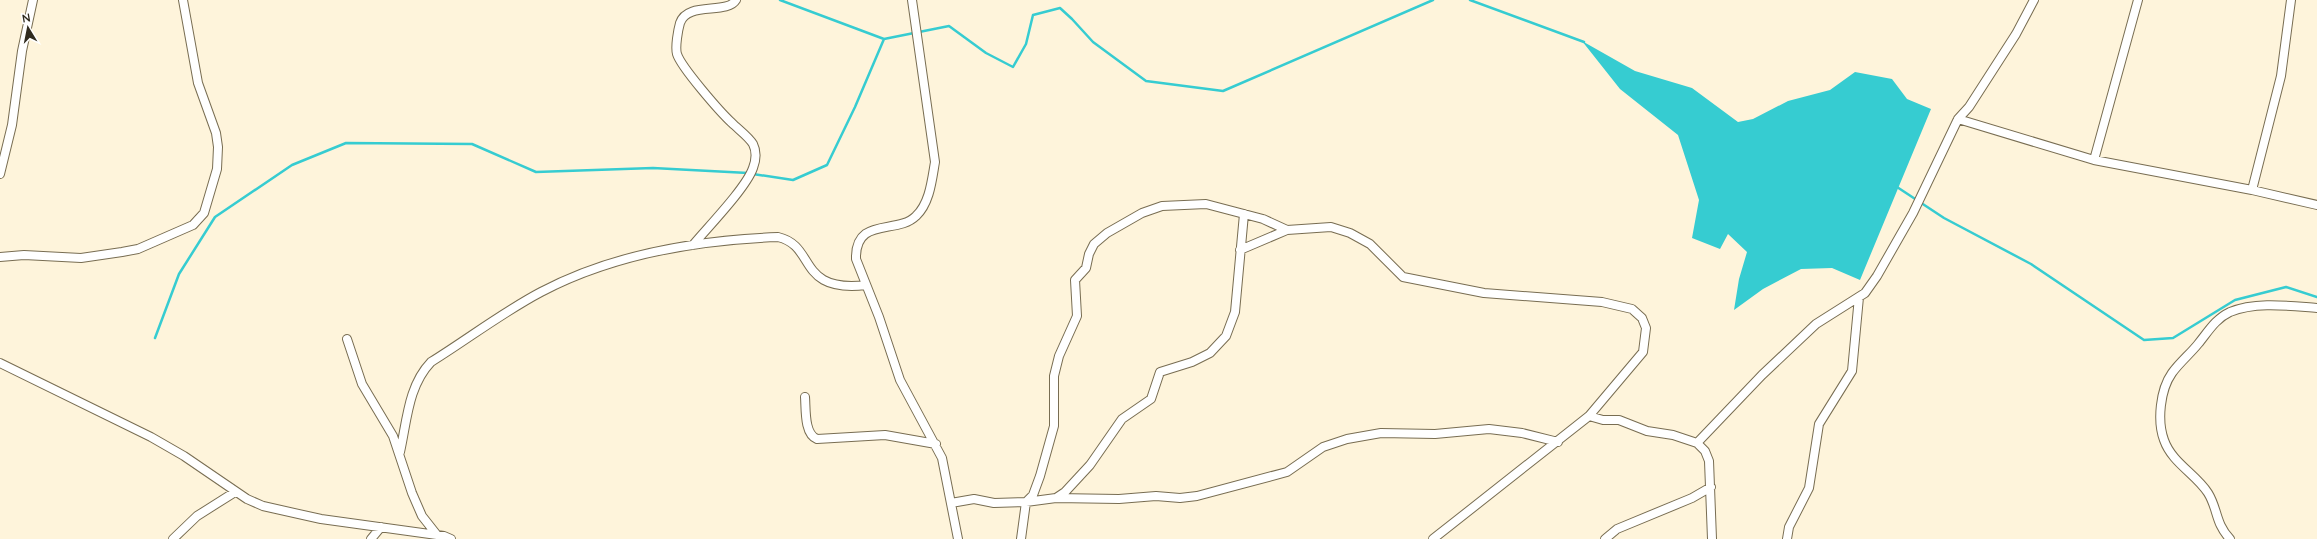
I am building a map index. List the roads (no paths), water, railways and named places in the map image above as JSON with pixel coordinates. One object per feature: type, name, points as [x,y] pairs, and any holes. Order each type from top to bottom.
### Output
[{"type":"street","points":[[0,174],[12,125],[22,51],[33,0]]},
{"type":"street","points":[[0,257],[36,255],[81,258],[138,249],[193,225],[204,213],[217,169],[218,147],[216,133],[198,83],[182,0]]},
{"type":"street","points":[[693,245],[744,183],[753,169],[756,156],[753,143],[730,122],[691,77],[677,53],[680,23],[685,15],[698,10],[729,6],[736,0]]},
{"type":"street","points":[[912,0],[935,162],[931,188],[917,216],[911,220],[897,224],[874,228],[863,237],[856,249],[856,259],[900,380],[936,444],[942,458],[958,539]]},
{"type":"street","points":[[1697,443],[1762,375],[1816,324],[1865,293],[1877,276],[1913,213],[1958,119],[2016,34],[2034,0]]},
{"type":"street","points":[[2094,160],[2138,0]]},
{"type":"street","points":[[2252,190],[2281,76],[2291,0]]},
{"type":"street","points":[[1958,119],[2094,160],[2317,204]]},
{"type":"street","points":[[1021,539],[1026,502],[1033,495],[1040,476],[1054,426],[1054,376],[1059,356],[1077,316],[1075,280],[1086,268],[1089,254],[1094,244],[1107,233],[1142,213],[1162,206],[1206,204],[1263,219],[1287,230]]},
{"type":"street","points":[[1056,498],[1065,492],[1090,465],[1122,419],[1152,399],[1160,372],[1192,362],[1210,353],[1226,336],[1236,312],[1244,214]]},
{"type":"street","points":[[1240,250],[1287,230],[1331,227],[1350,233],[1370,244],[1402,277],[1409,280],[1436,283],[1484,293],[1602,302],[1632,309],[1642,318],[1646,328],[1643,352],[1590,416],[1434,539]]},
{"type":"street","points":[[400,452],[416,384],[422,372],[432,362],[526,300],[558,284],[594,269],[631,258],[693,245],[778,237],[790,243],[816,276],[824,282],[843,286],[866,285]]},
{"type":"street","points":[[1787,539],[1789,527],[1809,488],[1819,424],[1852,371],[1859,297]]},
{"type":"street","points":[[2230,539],[2221,530],[2210,495],[2199,481],[2185,470],[2164,442],[2161,430],[2164,389],[2171,375],[2198,345],[2212,325],[2229,312],[2251,306],[2317,308]]},
{"type":"street","points":[[347,339],[362,384],[388,426],[400,452],[412,493],[422,516],[437,535]]},
{"type":"street","points":[[0,363],[151,437],[184,456],[235,492],[263,506],[321,519],[437,535],[451,539]]},
{"type":"street","points":[[805,397],[808,428],[813,438],[885,435],[936,444]]},
{"type":"street","points":[[1590,416],[1603,420],[1619,420],[1647,432],[1673,435],[1697,443],[1705,451],[1709,461],[1712,539]]},
{"type":"street","points":[[951,503],[974,499],[994,503],[1026,502],[1056,498],[1119,499],[1156,496],[1180,498],[1197,496],[1287,472],[1323,448],[1347,439],[1381,433],[1435,434],[1489,429],[1522,432],[1558,442]]},
{"type":"street","points":[[1605,539],[1617,530],[1692,498],[1711,487]]},
{"type":"street","points":[[173,539],[197,516],[235,492]]},
{"type":"street","points":[[371,539],[381,527]]},
{"type":"water","points":[[1582,41],[1635,71],[1692,88],[1738,122],[1753,119],[1788,101],[1830,90],[1855,72],[1892,79],[1907,99],[1931,109],[1860,280],[1832,268],[1801,269],[1763,289],[1734,310],[1739,279],[1747,252],[1728,234],[1720,249],[1692,238],[1699,200],[1678,135],[1620,89]]},
{"type":"waterway","points":[[780,0],[884,39]]},
{"type":"waterway","points":[[753,174],[793,180],[827,165],[855,107],[884,39],[949,26],[986,53],[1013,67],[1026,44],[1033,15],[1060,8],[1093,42],[1146,81],[1223,91],[1433,0]]},
{"type":"waterway","points":[[1470,0],[1584,42]]},
{"type":"waterway","points":[[155,338],[179,274],[215,217],[292,165],[346,143],[472,144],[536,172],[653,168],[748,173]]},
{"type":"waterway","points":[[1897,187],[1944,218],[2031,264],[2144,340],[2173,338],[2235,300],[2286,287],[2317,297]]}]
